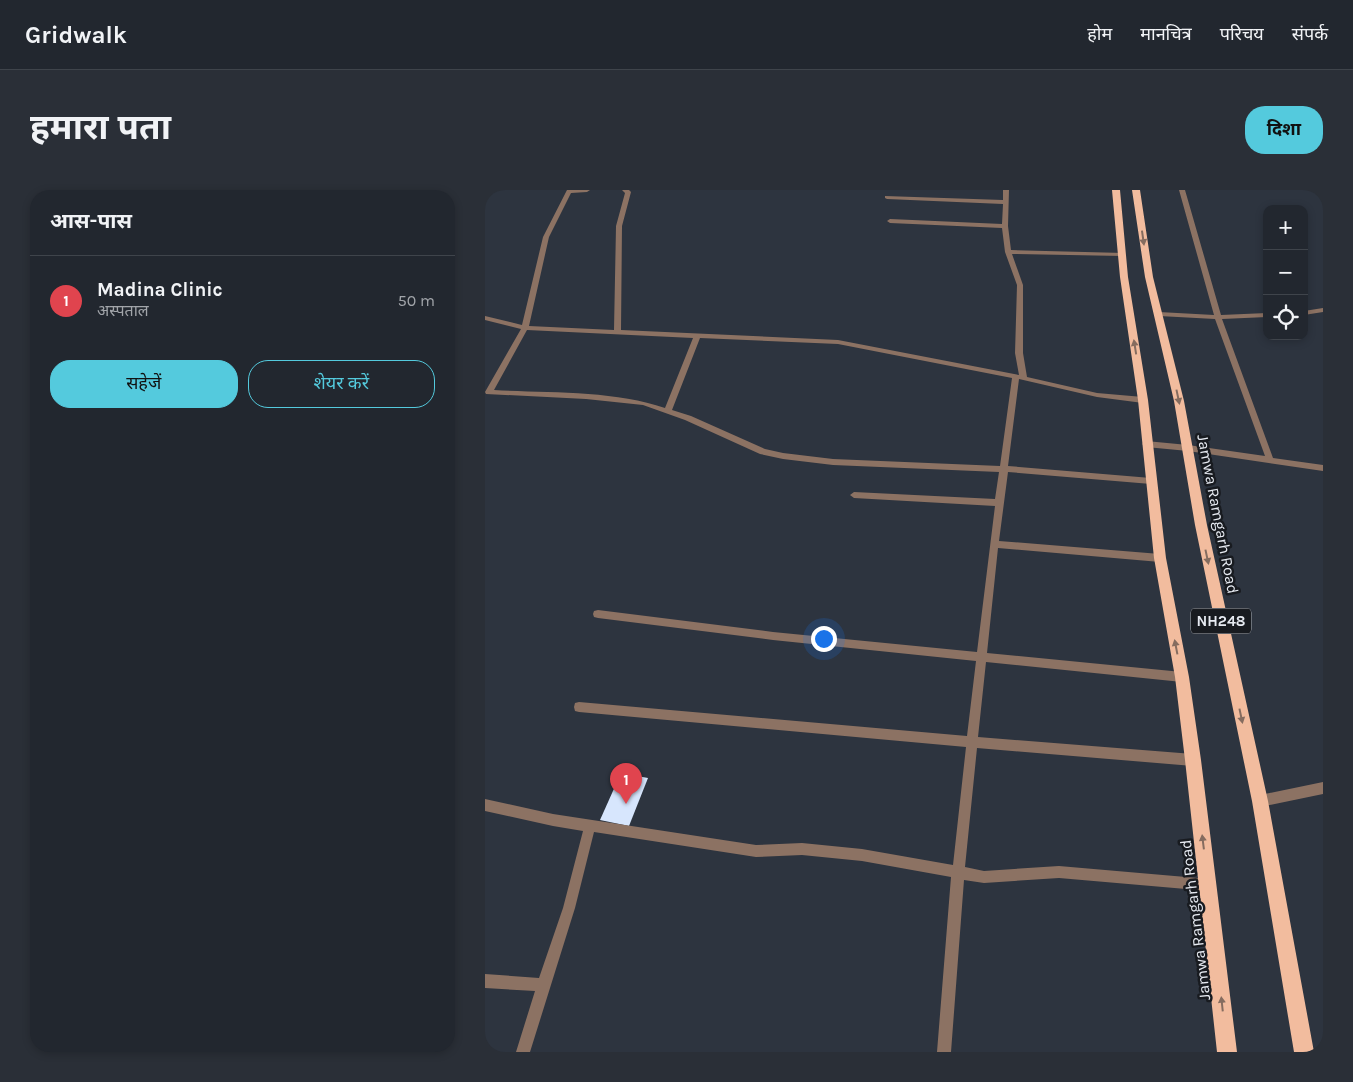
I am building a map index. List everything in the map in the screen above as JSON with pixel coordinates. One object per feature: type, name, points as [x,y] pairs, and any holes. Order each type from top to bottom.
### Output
[{"type":"highway","name":"Jamwa Ramgarh Road","points":[[1116,190],[1122,254],[1143,400],[1146,444],[1160,558],[1182,677],[1209,884],[1227,1052]]},
{"type":"highway","name":"Jamwa Ramgarh Road","points":[[1136,190],[1149,277],[1159,314],[1188,448],[1201,525],[1260,801],[1304,1052]]},
{"type":"street","points":[[587,190],[569,190],[546,237],[525,328],[487,395],[586,397],[644,402],[763,452],[783,456],[833,462],[1004,468],[1151,481]]},
{"type":"street","points":[[617,332],[619,226],[628,198],[628,192],[625,190]]},
{"type":"street","points":[[945,1052],[958,873],[981,658],[1004,468],[1020,378],[1019,285],[1008,252],[1005,226],[1006,190]]},
{"type":"street","points":[[1182,190],[1218,317],[1270,460]]},
{"type":"street","points":[[887,197],[1006,202]]},
{"type":"street","points":[[890,221],[1005,226]]},
{"type":"street","points":[[1008,252],[1122,254]]},
{"type":"street","points":[[1308,312],[1323,310]]},
{"type":"street","points":[[1159,314],[1218,317],[1263,315]]},
{"type":"street","points":[[485,318],[525,328],[838,342],[1097,395],[1143,400]]},
{"type":"street","points":[[668,411],[698,335]]},
{"type":"street","points":[[1146,444],[1188,448],[1323,468]]},
{"type":"street","points":[[854,495],[1000,503]]},
{"type":"street","points":[[994,544],[1160,558]]},
{"type":"street","points":[[598,614],[981,658],[1182,677]]},
{"type":"street","points":[[579,706],[1193,760]]},
{"type":"street","points":[[1260,801],[1323,788]]},
{"type":"street","points":[[485,806],[553,820],[756,851],[802,849],[862,855],[984,877],[1059,872],[1209,884]]},
{"type":"street","points":[[523,1052],[569,908],[590,825]]},
{"type":"street","points":[[485,981],[544,985]]},
{"type":"building","points":[[621,773],[648,778],[629,826],[600,820]]},
{"type":"place","name":"Madina Clinic","points":[[626,804]]}]
